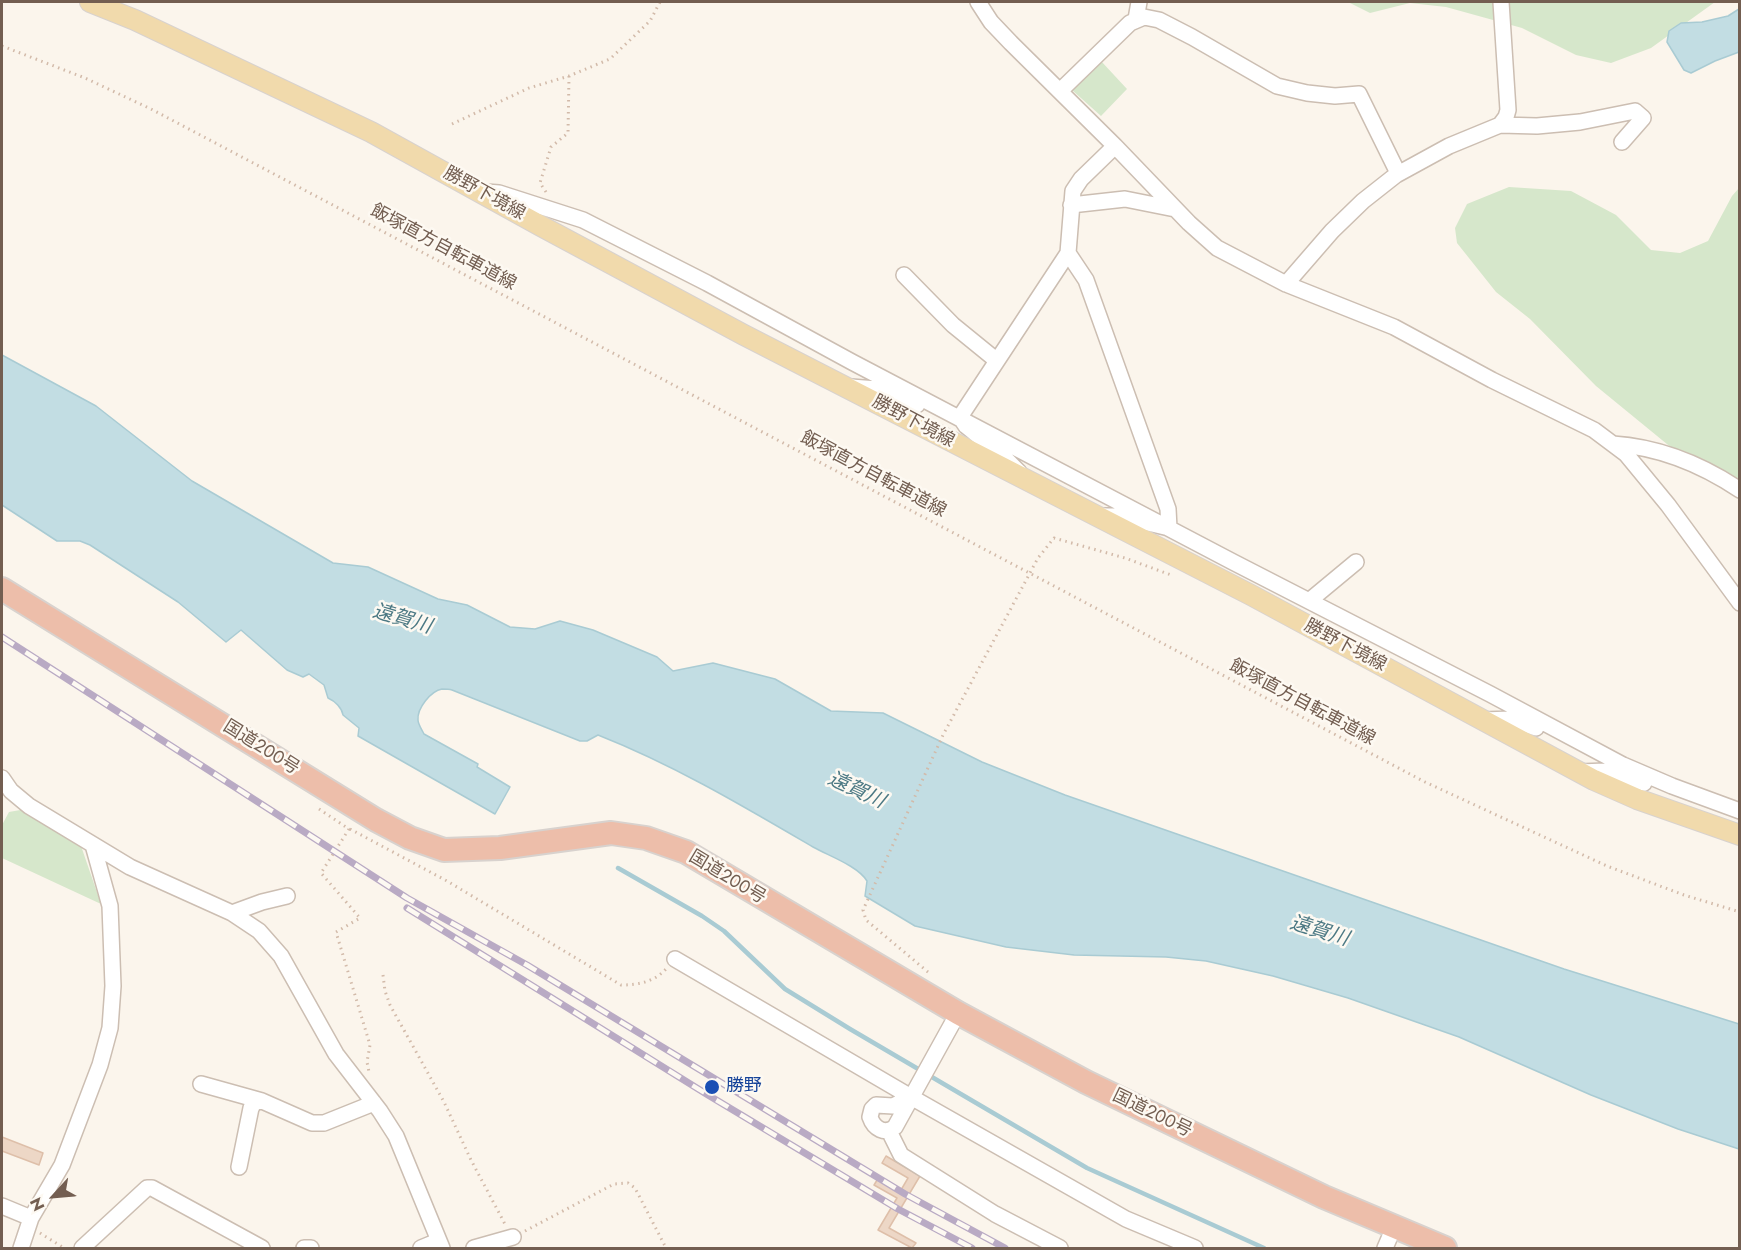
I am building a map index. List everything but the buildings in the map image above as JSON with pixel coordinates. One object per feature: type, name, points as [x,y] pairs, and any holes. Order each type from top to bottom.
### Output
[{"type":"highway","name":"国道200号","points":[[2,589],[376,820],[410,838],[444,850],[500,848],[611,833],[646,838],[686,852],[958,1013],[1086,1082],[1324,1197],[1445,1248]]},
{"type":"main road","name":"勝野下境線","points":[[90,2],[135,20],[371,132],[724,324],[1251,595],[1580,772],[1637,799],[1740,835]]},
{"type":"street","points":[[978,2],[990,21],[1175,209],[1217,248],[1287,284],[1394,327],[1492,380],[1594,430],[1626,454],[1668,505],[1740,603]]},
{"type":"street","points":[[1136,19],[1139,2]]},
{"type":"street","points":[[1500,125],[1508,110],[1501,2]]},
{"type":"street","points":[[1060,92],[1136,19],[1144,17],[1158,20],[1277,86],[1307,93],[1335,96],[1359,94],[1398,173]]},
{"type":"street","points":[[1287,284],[1332,231],[1363,201],[1398,173],[1449,146],[1500,125],[1537,126],[1580,122],[1635,111],[1643,118],[1622,142]]},
{"type":"street","points":[[953,414],[996,360],[1068,253],[1073,191],[1081,179],[1115,146]]},
{"type":"street","points":[[480,192],[500,194],[583,220],[669,263],[1623,765],[1681,790],[1740,810]]},
{"type":"street","points":[[1071,205],[1125,199],[1175,209]]},
{"type":"street","points":[[1068,253],[1086,280],[1168,509],[1169,528]]},
{"type":"street","points":[[904,275],[953,325],[996,360]]},
{"type":"street","points":[[847,388],[877,389],[929,410],[953,414],[1002,455],[1027,481]]},
{"type":"street","points":[[1612,444],[1631,445],[1674,455],[1722,478],[1740,490]]},
{"type":"street","points":[[1095,516],[1119,516],[1169,528]]},
{"type":"street","points":[[1309,601],[1356,561]]},
{"type":"street","points":[[1251,595],[1289,602],[1343,618]]},
{"type":"street","points":[[1484,720],[1510,719],[1554,736],[1571,738]]},
{"type":"street","points":[[1580,772],[1605,771],[1665,790],[1681,790]]},
{"type":"street","points":[[2,780],[10,791],[29,806],[130,867],[232,913],[259,931],[281,956],[336,1054],[396,1136],[440,1245],[421,1248]]},
{"type":"street","points":[[21,1248],[30,1222],[62,1165],[100,1065],[110,1028],[113,986],[110,906],[93,845]]},
{"type":"street","points":[[232,913],[287,896]]},
{"type":"street","points":[[675,959],[1126,1219],[1195,1248]]},
{"type":"street","points":[[911,1097],[893,1106],[881,1104],[872,1109],[870,1117],[873,1125],[882,1131],[889,1131],[895,1127],[958,1013]]},
{"type":"street","points":[[201,1084],[262,1101],[312,1123],[324,1123],[374,1103]]},
{"type":"street","points":[[238,1167],[251,1108],[255,1102],[262,1101]]},
{"type":"street","points":[[889,1131],[901,1155],[995,1214],[1060,1248]]},
{"type":"street","points":[[82,1248],[147,1188],[152,1188],[262,1248]]},
{"type":"street","points":[[2,1206],[30,1222]]},
{"type":"street","points":[[1385,1248],[1394,1227]]},
{"type":"street","points":[[474,1248],[513,1237]]},
{"type":"street","points":[[304,1248],[311,1248]]},
{"type":"path","points":[[452,124],[529,88],[569,76],[610,59],[650,21],[660,2]]},
{"type":"path","name":"飯塚直方自転車道線","points":[[2,46],[85,78],[151,109],[1436,787],[1607,866],[1684,895],[1740,912]]},
{"type":"path","points":[[556,211],[540,183],[551,147],[568,133],[569,76]]},
{"type":"path","points":[[932,976],[866,920],[863,910],[943,735],[1038,558],[1054,538],[1125,558],[1176,577]]},
{"type":"path","points":[[312,804],[349,829],[447,881],[621,985],[634,985],[660,976],[675,959]]},
{"type":"path","points":[[349,829],[321,873],[360,918],[336,932],[363,1015],[370,1045],[367,1062],[369,1073]]},
{"type":"path","points":[[383,975],[390,1005],[444,1102],[471,1160],[513,1237],[614,1184],[628,1183],[635,1188],[666,1248]]},
{"type":"path","points":[[30,1222],[64,1248]]},
{"type":"green space","points":[[1348,2],[1715,2],[1651,48],[1611,63],[1576,55],[1522,28],[1446,7],[1410,3],[1370,13]]},
{"type":"green space","points":[[1101,61],[1127,89],[1101,116],[1072,90]]},
{"type":"green space","points":[[1509,187],[1571,191],[1616,215],[1651,250],[1680,253],[1708,241],[1732,196],[1739,188],[1739,485],[1673,449],[1596,386],[1530,319],[1496,292],[1457,243],[1455,228],[1467,204]]},
{"type":"green space","points":[[26,809],[80,843],[101,904],[2,858],[2,825],[9,812]]},
{"type":"water","points":[[1739,9],[1739,52],[1691,73],[1684,70],[1667,42],[1669,31],[1681,23],[1702,22],[1728,16]]},
{"type":"water","name":"遠賀川","points":[[2,355],[96,406],[192,481],[333,563],[368,567],[438,599],[467,605],[510,627],[535,629],[560,621],[593,630],[657,657],[673,671],[713,663],[775,679],[831,711],[883,713],[982,762],[1065,795],[1564,969],[1739,1024],[1739,1149],[1678,1129],[1591,1095],[1459,1037],[1348,998],[1273,976],[1206,961],[1166,957],[1074,955],[1006,947],[915,926],[865,896],[867,881],[850,866],[654,759],[598,735],[587,741],[580,741],[452,690],[438,690],[422,705],[418,715],[419,725],[424,734],[478,764],[477,767],[510,787],[495,814],[358,736],[359,728],[343,715],[338,705],[328,698],[324,685],[309,674],[303,677],[287,670],[241,630],[226,642],[178,602],[90,545],[80,541],[57,541],[2,505]]},
{"type":"waterway","points":[[618,868],[724,931],[785,989],[850,1029],[1087,1168],[1264,1248]]},
{"type":"railway","points":[[2,637],[407,898],[527,965],[905,1194],[1005,1248]]},
{"type":"railway","points":[[407,908],[708,1095],[898,1209],[972,1248]]},
{"type":"place","name":"勝野","points":[[712,1087]]}]
